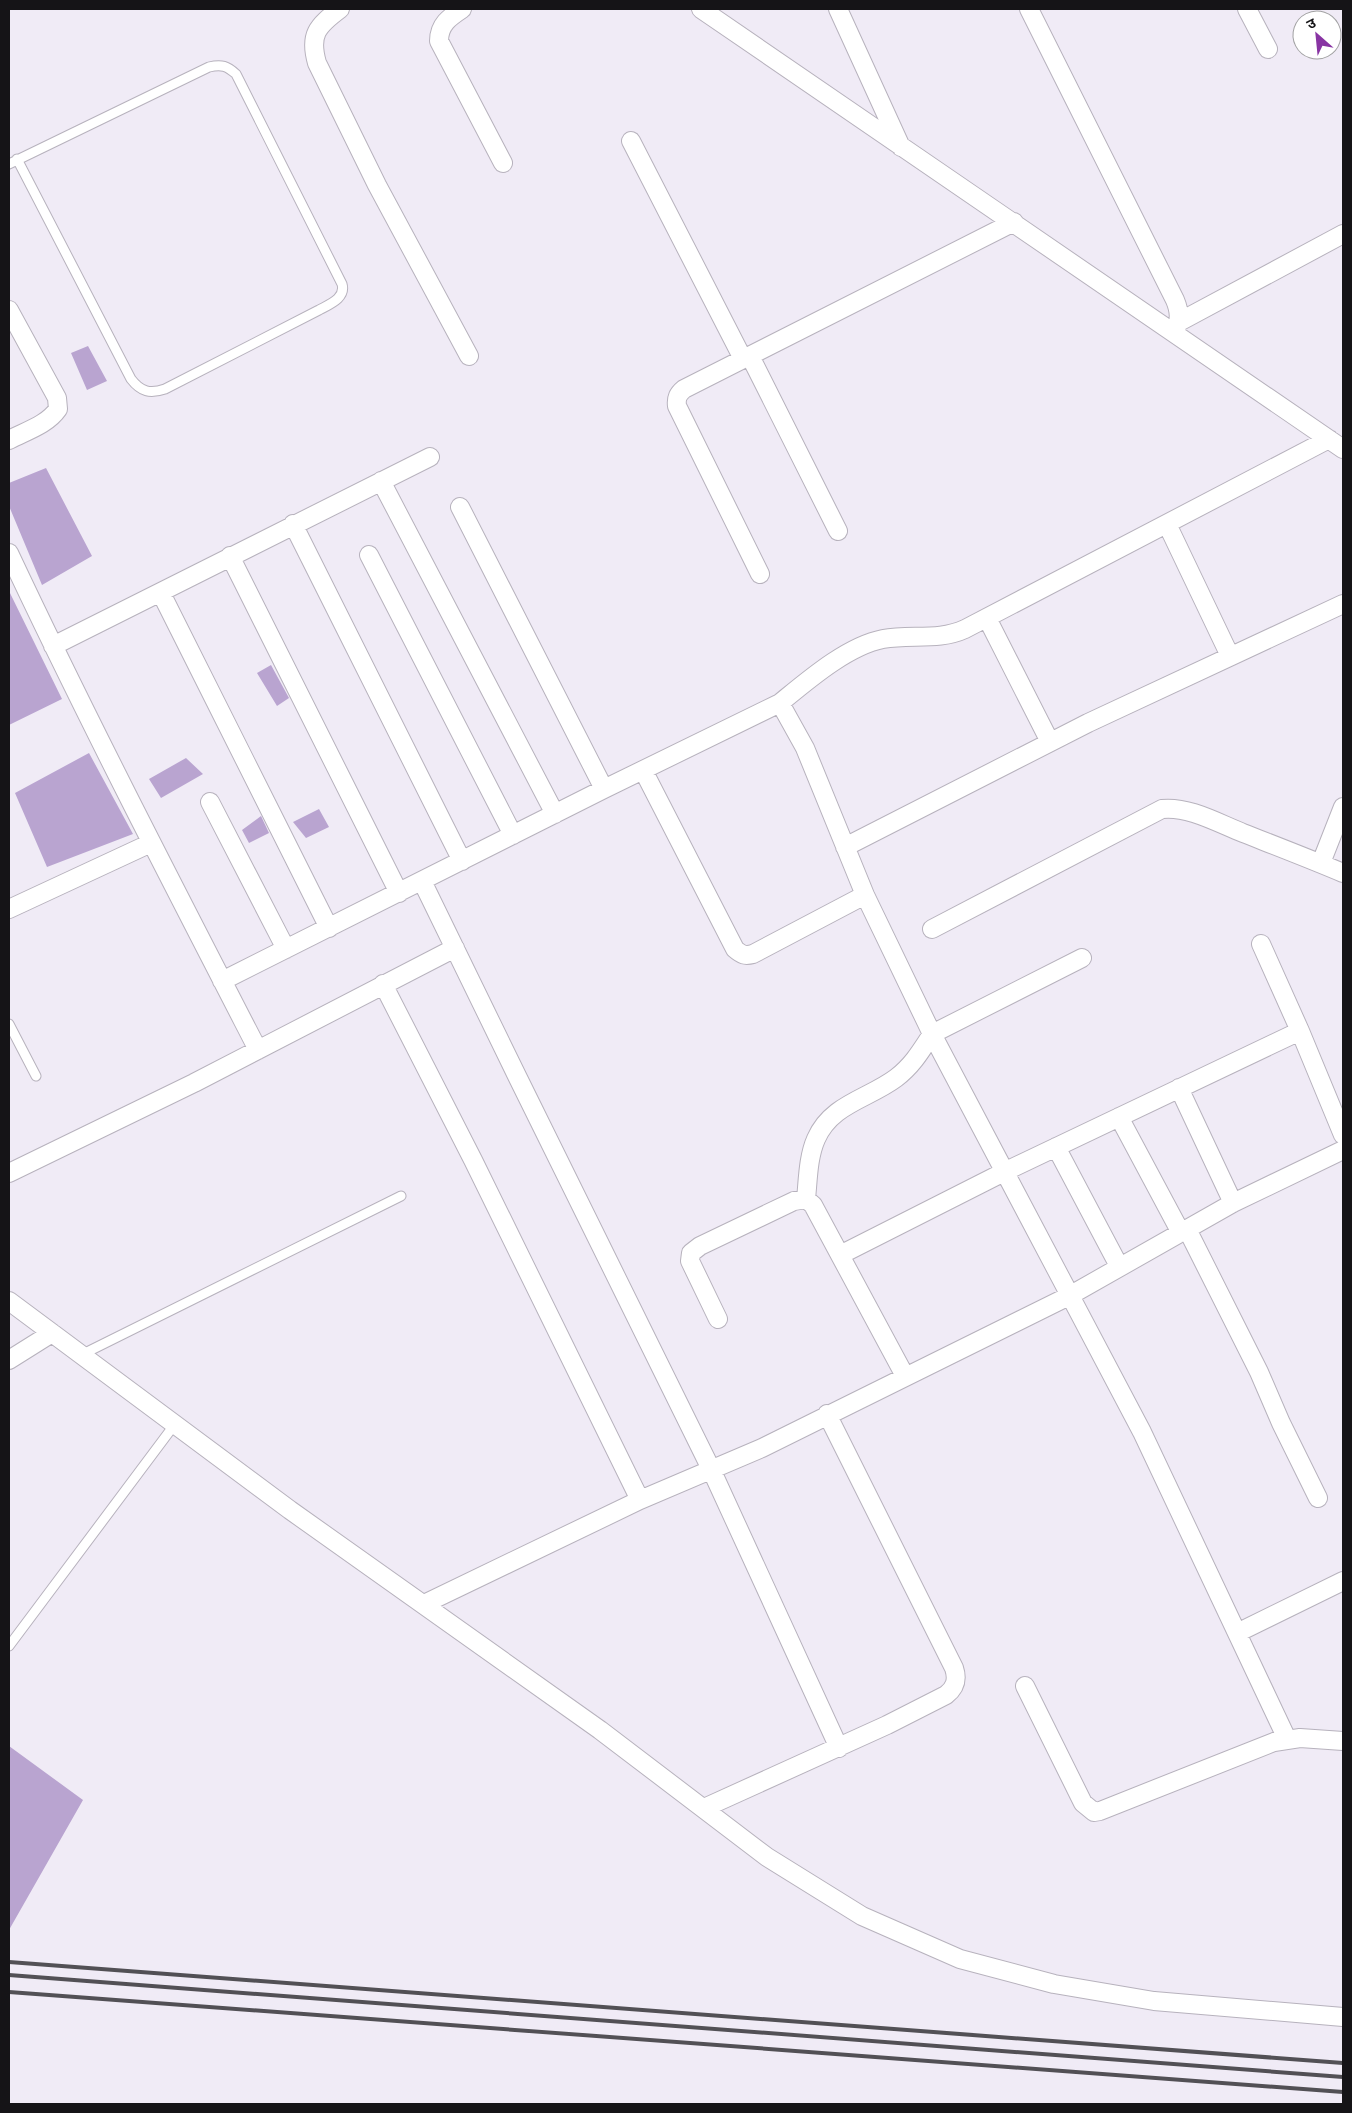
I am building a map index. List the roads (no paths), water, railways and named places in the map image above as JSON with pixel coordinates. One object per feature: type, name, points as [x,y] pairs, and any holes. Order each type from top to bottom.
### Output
[{"type":"street","points":[[340,9],[321,26],[313,38],[313,47],[318,63],[377,185],[469,356]]},
{"type":"street","points":[[462,9],[443,24],[439,33],[439,41],[503,163]]},
{"type":"street","points":[[701,9],[901,148],[1177,327],[1343,449]]},
{"type":"street","points":[[838,9],[901,148]]},
{"type":"street","points":[[1029,9],[1175,300],[1179,310],[1177,327]]},
{"type":"street","points":[[1247,9],[1268,49]]},
{"type":"street","points":[[631,141],[838,531]]},
{"type":"street","points":[[760,574],[676,406],[676,399],[684,389],[1014,222]]},
{"type":"street","points":[[1177,327],[1343,234]]},
{"type":"street","points":[[9,310],[57,398],[58,409],[54,415],[44,422],[9,440]]},
{"type":"street","points":[[222,981],[604,789],[780,703],[829,666],[869,643],[883,639],[953,635],[1328,439]]},
{"type":"street","points":[[53,646],[430,457]]},
{"type":"street","points":[[380,481],[555,814]]},
{"type":"street","points":[[460,507],[604,789]]},
{"type":"street","points":[[294,524],[462,861]]},
{"type":"street","points":[[1167,524],[1230,656]]},
{"type":"street","points":[[9,553],[53,646],[258,1050]]},
{"type":"street","points":[[369,555],[513,835]]},
{"type":"street","points":[[230,556],[398,893]]},
{"type":"street","points":[[161,593],[329,928]]},
{"type":"street","points":[[845,847],[1050,742],[1343,604]]},
{"type":"street","points":[[987,618],[1050,742]]},
{"type":"street","points":[[780,703],[812,764],[865,895],[932,1034],[1142,1432],[1287,1738]]},
{"type":"street","points":[[643,770],[735,949],[740,954],[746,956],[753,954],[865,895]]},
{"type":"street","points":[[210,802],[286,949]]},
{"type":"street","points":[[1321,863],[1343,807]]},
{"type":"street","points":[[932,929],[1162,809],[1169,808],[1185,811],[1343,873]]},
{"type":"street","points":[[9,909],[152,843]]},
{"type":"street","points":[[422,881],[711,1469],[839,1748]]},
{"type":"street","points":[[1261,944],[1300,1031],[1343,1135]]},
{"type":"street","points":[[9,1173],[194,1083],[455,948]]},
{"type":"street","points":[[806,1199],[810,1161],[815,1141],[821,1129],[833,1114],[894,1079],[909,1067],[918,1057],[932,1034],[1082,958]]},
{"type":"street","points":[[383,984],[473,1160],[640,1500]]},
{"type":"street","points":[[840,1255],[1056,1146],[1300,1031]]},
{"type":"street","points":[[1179,1088],[1233,1203]]},
{"type":"street","points":[[1119,1117],[1184,1231],[1259,1372],[1281,1424],[1318,1498]]},
{"type":"street","points":[[1056,1146],[1119,1266]]},
{"type":"street","points":[[424,1604],[640,1500],[762,1448],[827,1414],[1069,1296],[1233,1203],[1343,1150]]},
{"type":"street","points":[[806,1199],[813,1205],[905,1376]]},
{"type":"street","points":[[718,1319],[690,1261],[691,1253],[700,1246],[794,1201],[806,1199]]},
{"type":"street","points":[[9,1301],[290,1510],[600,1730],[767,1857],[862,1916],[960,1959],[1054,1984],[1145,1999],[1343,2017]]},
{"type":"street","points":[[9,1360],[52,1333]]},
{"type":"street","points":[[704,1808],[839,1748],[946,1695],[952,1690],[956,1681],[956,1675],[827,1414]]},
{"type":"street","points":[[1237,1633],[1343,1581]]},
{"type":"street","points":[[1025,1686],[1083,1803],[1094,1812],[1287,1738],[1343,1741]]},
{"type":"lane","points":[[220,64],[228,67],[236,74],[321,239],[342,284],[341,296],[319,310],[165,389],[155,392],[144,391],[131,379],[13,162],[209,67],[220,64]]},
{"type":"lane","points":[[9,1024],[36,1076]]},
{"type":"lane","points":[[81,1355],[401,1196]]},
{"type":"lane","points":[[9,1646],[175,1424]]},
{"type":"railway","points":[[9,1962],[1343,2063]]},
{"type":"railway","points":[[9,1975],[1343,2077]]},
{"type":"railway","points":[[9,1992],[1343,2092]]}]
